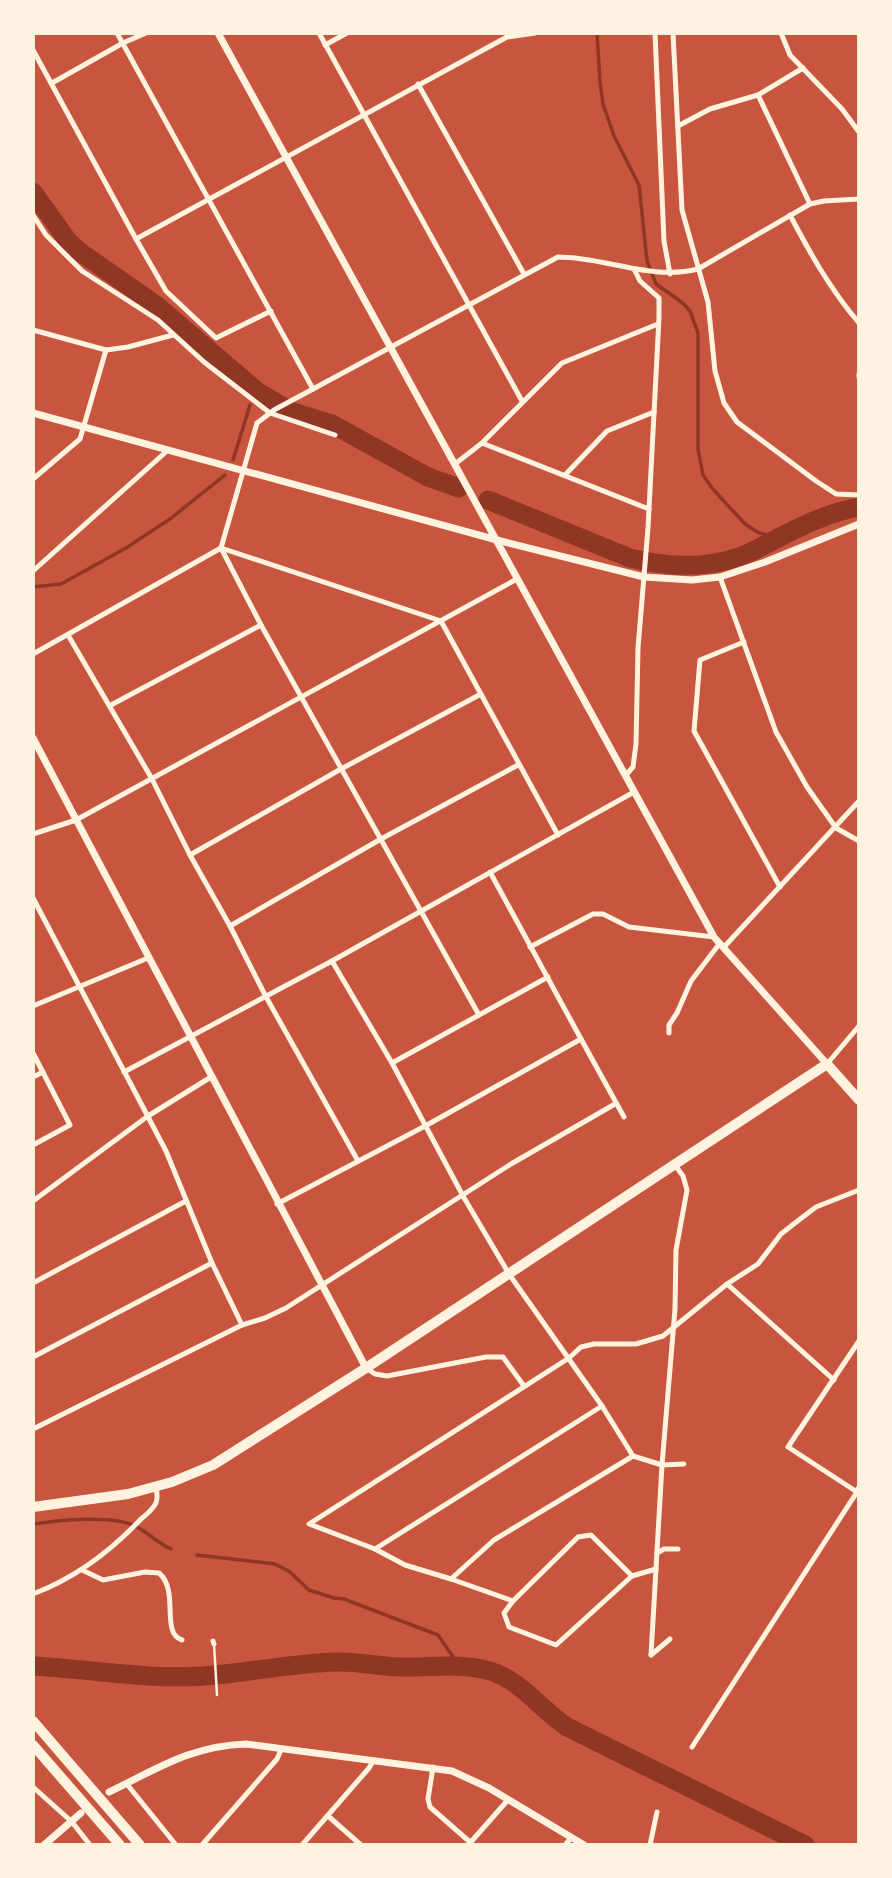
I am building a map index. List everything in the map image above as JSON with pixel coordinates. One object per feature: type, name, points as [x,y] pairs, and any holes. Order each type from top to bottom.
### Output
[{"type":"highway","points":[[33,1507],[102,1498],[156,1487],[213,1465],[366,1368],[827,1064],[859,1100]]},
{"type":"highway","points":[[33,1721],[139,1845]]},
{"type":"highway","points":[[33,1745],[120,1845]]},
{"type":"street","points":[[117,33],[313,389]]},
{"type":"street","points":[[52,83],[122,43],[146,33]]},
{"type":"street","points":[[218,33],[719,942],[827,1064],[859,1026]]},
{"type":"street","points":[[319,33],[522,401]]},
{"type":"street","points":[[325,45],[347,33]]},
{"type":"street","points":[[136,239],[210,201],[506,35],[535,33]]},
{"type":"street","points":[[655,33],[664,242],[670,274]]},
{"type":"street","points":[[673,33],[682,210],[708,302],[719,390],[730,414],[768,447],[836,494],[859,495]]},
{"type":"street","points":[[781,33],[790,55],[842,109],[859,132]]},
{"type":"street","points":[[33,50],[166,292],[216,338],[271,311]]},
{"type":"street","points":[[33,66],[41,63]]},
{"type":"street","points":[[678,125],[710,109],[758,95],[803,68]]},
{"type":"street","points":[[418,85],[524,274]]},
{"type":"street","points":[[758,95],[810,204]]},
{"type":"street","points":[[479,1015],[261,625],[221,548],[257,423],[288,402],[558,257],[578,257],[663,274],[698,269],[810,204],[859,199]]},
{"type":"street","points":[[33,215],[41,229],[82,271],[158,320],[204,362],[272,411],[335,435]]},
{"type":"street","points":[[790,215],[836,296],[859,323]]},
{"type":"street","points":[[33,232],[41,229]]},
{"type":"street","points":[[626,775],[633,767],[636,744],[659,298],[640,281],[635,269]]},
{"type":"street","points":[[455,464],[482,443],[562,363],[658,324]]},
{"type":"street","points":[[33,330],[106,350],[173,335]]},
{"type":"street","points":[[33,479],[80,439],[106,350]]},
{"type":"street","points":[[33,412],[497,540],[644,577],[692,580],[720,577],[859,524]]},
{"type":"street","points":[[565,475],[607,431],[654,412]]},
{"type":"street","points":[[482,443],[649,509]]},
{"type":"street","points":[[33,571],[168,450]]},
{"type":"street","points":[[33,654],[221,548],[441,621],[558,835]]},
{"type":"street","points":[[720,577],[776,732],[807,787],[836,828],[859,841]]},
{"type":"street","points":[[33,834],[76,820],[517,579]]},
{"type":"street","points":[[111,705],[261,625]]},
{"type":"street","points":[[68,635],[152,779],[265,995],[358,1161]]},
{"type":"street","points":[[744,642],[700,660],[694,732],[780,887]]},
{"type":"street","points":[[190,855],[341,769],[481,694]]},
{"type":"street","points":[[33,738],[366,1368],[375,1374],[387,1376],[486,1357],[503,1357],[524,1386]]},
{"type":"street","points":[[230,926],[381,839],[519,765]]},
{"type":"street","points":[[124,1072],[332,961],[634,792]]},
{"type":"street","points":[[669,1033],[668,1025],[677,1013],[691,981],[719,942],[780,887],[859,801]]},
{"type":"street","points":[[490,872],[624,1117]]},
{"type":"street","points":[[33,898],[166,1151],[212,1263],[242,1325]]},
{"type":"street","points":[[530,947],[593,914],[603,914],[629,927],[719,942]]},
{"type":"street","points":[[33,1006],[148,958]]},
{"type":"street","points":[[332,961],[509,1274],[602,1405],[633,1455],[662,1465],[684,1464]]},
{"type":"street","points":[[392,1063],[548,977]]},
{"type":"street","points":[[277,1204],[427,1125],[581,1039]]},
{"type":"street","points":[[33,1053],[71,1125],[33,1144]]},
{"type":"street","points":[[33,1077],[43,1072]]},
{"type":"street","points":[[33,1201],[148,1116],[211,1077]]},
{"type":"street","points":[[33,1429],[242,1325],[286,1308],[511,1164],[615,1104]]},
{"type":"street","points":[[670,1639],[650,1654],[674,1329],[676,1250],[687,1190],[675,1165]]},
{"type":"street","points":[[513,1601],[405,1565],[375,1549],[309,1524],[569,1358],[581,1347],[594,1344],[636,1344],[654,1340],[674,1329],[727,1284],[758,1264],[781,1234],[794,1223],[816,1207],[859,1190]]},
{"type":"street","points":[[33,1283],[186,1201]]},
{"type":"street","points":[[33,1357],[212,1263]]},
{"type":"street","points":[[727,1284],[834,1380]]},
{"type":"street","points":[[692,1747],[858,1490],[788,1447],[859,1341]]},
{"type":"street","points":[[375,1549],[602,1405]]},
{"type":"street","points":[[451,1579],[494,1540],[633,1455]]},
{"type":"street","points":[[33,1594],[82,1570],[132,1530],[157,1502],[156,1487]]},
{"type":"street","points":[[632,1576],[591,1535],[578,1537],[504,1613],[509,1626],[556,1645],[632,1576],[656,1569]]},
{"type":"street","points":[[657,1553],[664,1549],[678,1549]]},
{"type":"street","points":[[82,1570],[103,1580],[145,1572],[159,1573],[170,1588],[173,1635],[182,1640]]},
{"type":"street","points":[[109,1792],[168,1761],[223,1745],[246,1744],[452,1771],[472,1779],[584,1845]]},
{"type":"street","points":[[202,1845],[277,1759],[281,1750]]},
{"type":"street","points":[[302,1845],[374,1760]]},
{"type":"street","points":[[433,1767],[428,1799],[430,1807],[470,1844],[507,1801]]},
{"type":"street","points":[[126,1783],[176,1845]]},
{"type":"street","points":[[33,1787],[72,1822],[90,1845]]},
{"type":"street","points":[[650,1845],[657,1812]]},
{"type":"street","points":[[44,1845],[81,1813]]},
{"type":"street","points":[[328,1816],[361,1845]]},
{"type":"street","points":[[565,1845],[571,1838]]},
{"type":"lane","points":[[213,1643],[217,1695]]},
{"type":"waterway","points":[[597,33],[603,104],[614,136],[639,185],[647,261],[656,284],[690,311],[698,333],[698,449],[703,475],[745,524],[759,533],[778,537]]},
{"type":"waterway","points":[[33,192],[68,241],[80,252],[156,305],[258,392],[290,411],[332,424],[428,477],[459,488]]},
{"type":"waterway","points":[[233,460],[250,405]]},
{"type":"waterway","points":[[33,587],[61,584],[126,548],[170,519],[225,475]]},
{"type":"waterway","points":[[488,500],[630,558],[677,565],[723,562],[753,551],[817,520],[859,507]]},
{"type":"waterway","points":[[33,1524],[84,1519],[123,1522],[133,1525],[171,1549]]},
{"type":"waterway","points":[[197,1555],[275,1564],[290,1572],[309,1590],[344,1599],[438,1635],[463,1667]]},
{"type":"waterway","points":[[33,1666],[183,1677],[337,1662],[392,1667],[479,1668],[511,1681],[567,1727],[805,1845]]}]
